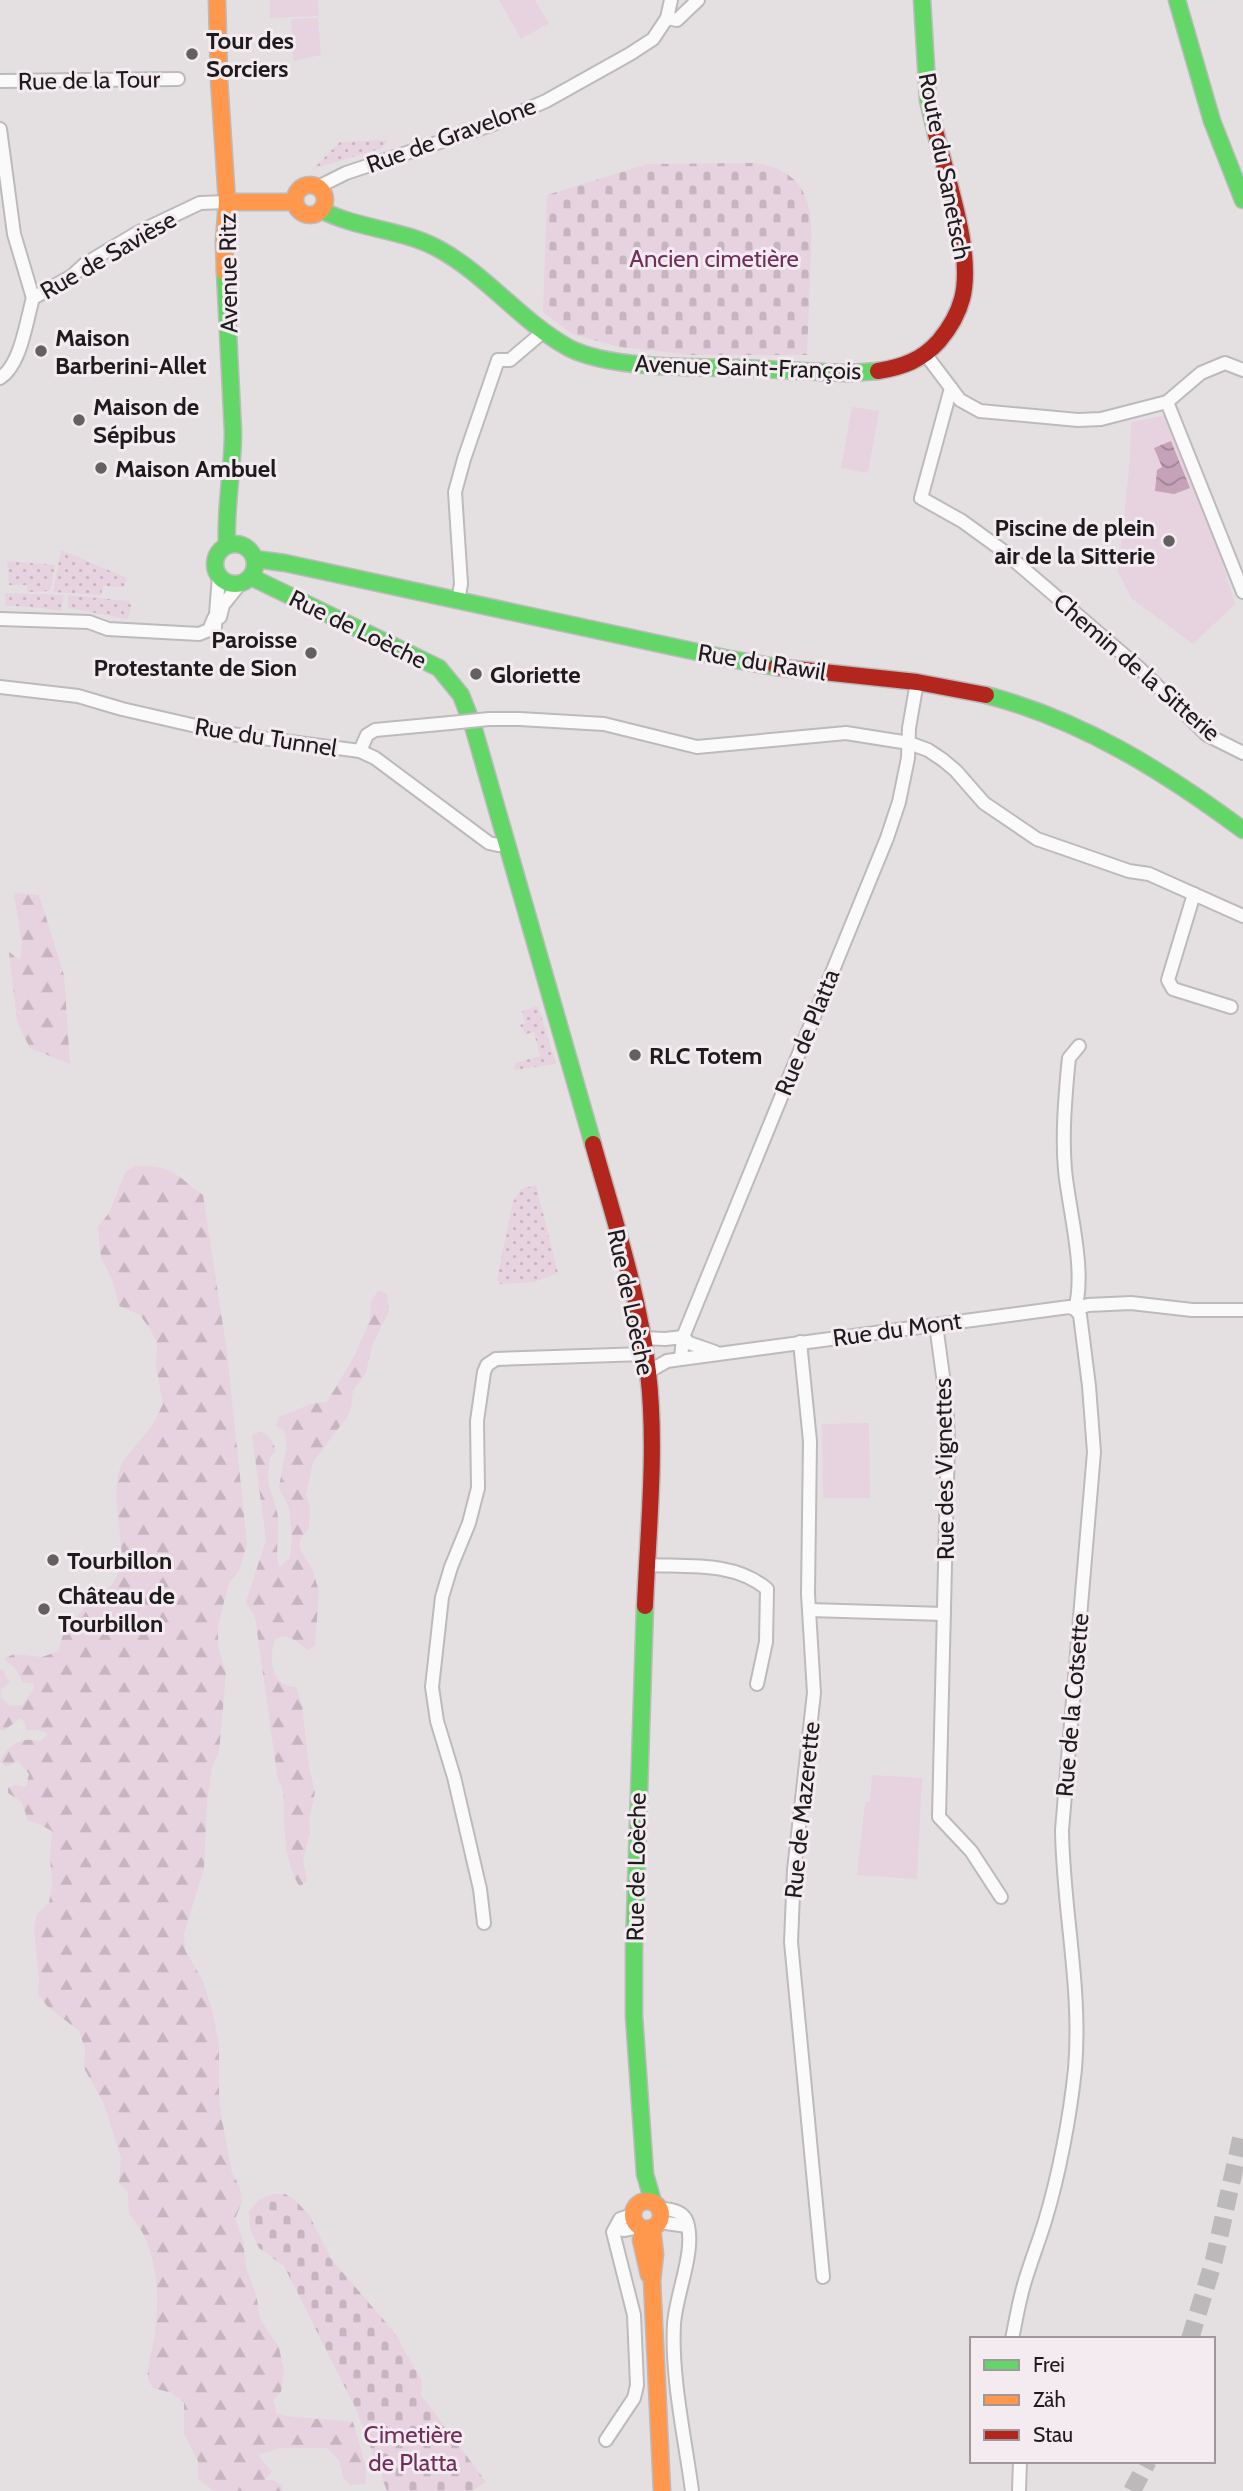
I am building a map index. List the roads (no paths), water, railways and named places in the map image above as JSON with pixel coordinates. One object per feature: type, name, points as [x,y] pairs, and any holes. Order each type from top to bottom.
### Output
[{"type":"street","name":"Avenue Ritz","points":[[217,0],[227,202],[224,241],[233,432],[226,520],[228,545]]},
{"type":"street","name":"Rue de Gravelone","points":[[318,187],[346,173],[491,125],[526,110],[653,39],[667,18],[671,0]]},
{"type":"street","points":[[667,18],[677,20],[698,0]]},
{"type":"street","name":"Route du Sanetsch","points":[[881,371],[908,365],[926,355],[939,343],[957,315],[965,283],[966,264],[931,115],[925,67],[922,0]]},
{"type":"street","points":[[1177,0],[1209,110],[1243,200]]},
{"type":"street","name":"Rue de la Tour","points":[[0,80],[178,79]]},
{"type":"street","points":[[0,129],[15,234],[33,298]]},
{"type":"street","points":[[310,184],[318,187],[325,198],[321,210],[313,215],[303,214],[294,202],[296,193],[302,186],[310,184]]},
{"type":"street","points":[[227,202],[294,202]]},
{"type":"street","name":"Rue de Savièse","points":[[0,378],[8,373],[15,362],[33,298],[72,276],[85,264],[133,235],[200,203],[227,202]]},
{"type":"street","name":"Avenue Saint-François","points":[[321,210],[339,218],[402,234],[435,247],[474,272],[544,331],[578,352],[645,365],[692,369],[881,371]]},
{"type":"street","points":[[458,601],[461,584],[455,492],[464,459],[498,360],[510,360],[544,331]]},
{"type":"street","points":[[926,355],[960,400],[980,411],[1078,420],[1101,419],[1167,402],[1201,373],[1225,363],[1243,370]]},
{"type":"street","name":"Chemin de la Sitterie","points":[[951,388],[921,498],[962,521],[1002,550],[1138,667],[1207,735],[1243,753]]},
{"type":"street","points":[[1167,402],[1243,592]]},
{"type":"street","points":[[228,545],[247,548],[255,559],[255,569],[223,605],[215,634],[219,576],[215,561],[222,549],[228,545]]},
{"type":"street","name":"Rue du Rawil","points":[[255,559],[285,563],[725,658],[803,671],[917,682],[991,697],[1038,712],[1092,735],[1172,780],[1243,830]]},
{"type":"street","points":[[219,576],[230,584],[246,580]]},
{"type":"street","name":"Rue de Loèche","points":[[246,580],[429,662],[446,674],[461,695],[468,710],[624,1251],[648,1372],[651,1435],[634,2016],[647,2217],[655,2254],[652,2281],[662,2491]]},
{"type":"street","points":[[0,619],[89,622],[108,629],[200,634],[209,630],[214,618]]},
{"type":"street","name":"Rue de Platta","points":[[681,1359],[683,1337],[900,802],[917,682]]},
{"type":"street","name":"Rue du Tunnel","points":[[0,687],[67,694],[231,734],[360,751],[375,758],[489,842],[507,844]]},
{"type":"street","points":[[360,751],[367,735],[374,730],[489,719],[604,724],[697,747],[846,733],[909,743],[928,750],[943,760],[984,803],[1037,839],[1129,871],[1149,874],[1243,916]]},
{"type":"street","points":[[1194,894],[1168,980],[1173,989],[1231,1007]]},
{"type":"street","name":"Rue de la Cotsette","points":[[1012,2337],[1021,2295],[1051,2199],[1072,2091],[1075,2057],[1076,1994],[1062,1830],[1094,1452],[1082,1327],[1080,1315],[1075,1309],[1080,1286],[1065,1168],[1064,1118],[1069,1058],[1079,1046]]},
{"type":"street","name":"Rue du Mont","points":[[648,1372],[667,1361],[1069,1307],[1075,1309],[1088,1305],[1131,1303],[1192,1310],[1243,1310]]},
{"type":"street","name":"Rue des Vignettes","points":[[936,1325],[946,1398],[948,1440],[939,1817],[971,1851],[1001,1897]]},
{"type":"street","points":[[484,1923],[480,1889],[459,1797],[432,1698],[442,1597],[450,1567],[470,1522],[478,1488],[477,1421],[484,1372],[487,1365],[496,1359],[644,1346],[683,1337],[689,1343],[718,1354]]},
{"type":"street","name":"Rue de Mazerette","points":[[800,1342],[810,1455],[809,1610],[813,1701],[794,1870],[791,1942],[823,2277]]},
{"type":"street","points":[[646,1565],[721,1568],[759,1582],[767,1589],[766,1642],[757,1684]]},
{"type":"street","points":[[809,1610],[944,1614]]},
{"type":"street","points":[[606,2440],[627,2409],[637,2385],[634,2315],[613,2232],[620,2219],[647,2217],[687,2226],[688,2244],[674,2323],[677,2381],[692,2491]]},
{"type":"street","points":[[1019,2491],[1020,2463]]},
{"type":"water","points":[[1171,441],[1190,488],[1174,494],[1155,491],[1157,470],[1162,467],[1154,448]]},
{"type":"tunnel","points":[[1191,2337],[1214,2260],[1243,2130]]},
{"type":"tunnel","points":[[1132,2491],[1147,2463]]},
{"type":"place","name":"Tour des Sorciers","points":[[192,54]]},
{"type":"place","name":"Maison Barberini-Allet","points":[[41,351]]},
{"type":"place","name":"Maison de Sépibus","points":[[79,420]]},
{"type":"place","name":"Maison Ambuel","points":[[101,468]]},
{"type":"place","name":"Piscine de plein air de la Sitterie","points":[[1169,541]]},
{"type":"place","name":"Paroisse Protestante de Sion","points":[[311,653]]},
{"type":"place","name":"Gloriette","points":[[476,674]]},
{"type":"place","name":"RLC Totem","points":[[635,1055]]},
{"type":"place","name":"Tourbillon","points":[[53,1560]]},
{"type":"place","name":"Château de Tourbillon","points":[[44,1609]]},
{"type":"park label","name":"Ancien cimetière","points":[[714,258]]},
{"type":"park label","name":"Cimetière de Platta","points":[[413,2448]]}]
